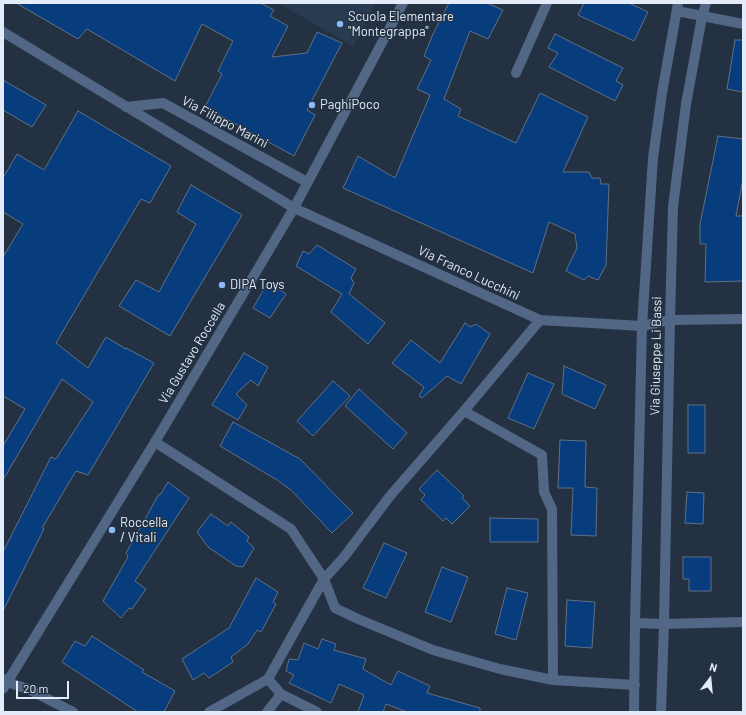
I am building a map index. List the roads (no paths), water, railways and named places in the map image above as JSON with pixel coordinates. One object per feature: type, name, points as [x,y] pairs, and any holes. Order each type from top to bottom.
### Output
[{"type":"street","name":"Via Gustavo Roccella","points":[[4,683],[155,442],[294,208],[403,3]]},
{"type":"street","points":[[516,73],[547,3]]},
{"type":"street","name":"Via Giuseppe Li Bassi","points":[[661,712],[673,207],[686,104],[702,16],[706,3]]},
{"type":"street","points":[[677,7],[702,16],[743,24]]},
{"type":"street","name":"Via Giuseppe Li Bassi","points":[[634,712],[642,326],[652,158],[677,7]]},
{"type":"street","points":[[3,32],[294,208]]},
{"type":"street","name":"Via Filippo Marini","points":[[126,107],[163,103],[307,182]]},
{"type":"street","name":"Via Franco Lucchini","points":[[294,208],[540,320],[642,326],[670,320],[743,319]]},
{"type":"street","points":[[209,712],[268,679],[324,579],[344,557],[390,496],[540,320]]},
{"type":"street","points":[[464,411],[542,455],[544,492],[552,509],[553,680]]},
{"type":"street","points":[[155,442],[291,529],[324,579],[335,608],[364,622],[433,650],[500,669],[553,680],[635,685]]},
{"type":"street","points":[[635,623],[664,624],[743,622]]},
{"type":"street","points":[[268,679],[281,694],[317,712]]},
{"type":"street","points":[[4,683],[28,690],[73,712]]},
{"type":"street","points":[[267,712],[281,694]]},
{"type":"place","name":"Scuola Elementare \"Montegrappa\"","points":[[340,24]]},
{"type":"place","name":"PaghiPoco","points":[[312,105]]},
{"type":"place","name":"DIPA Toys","points":[[222,285]]},
{"type":"place","name":"Roccella / Vitali","points":[[112,530]]}]
